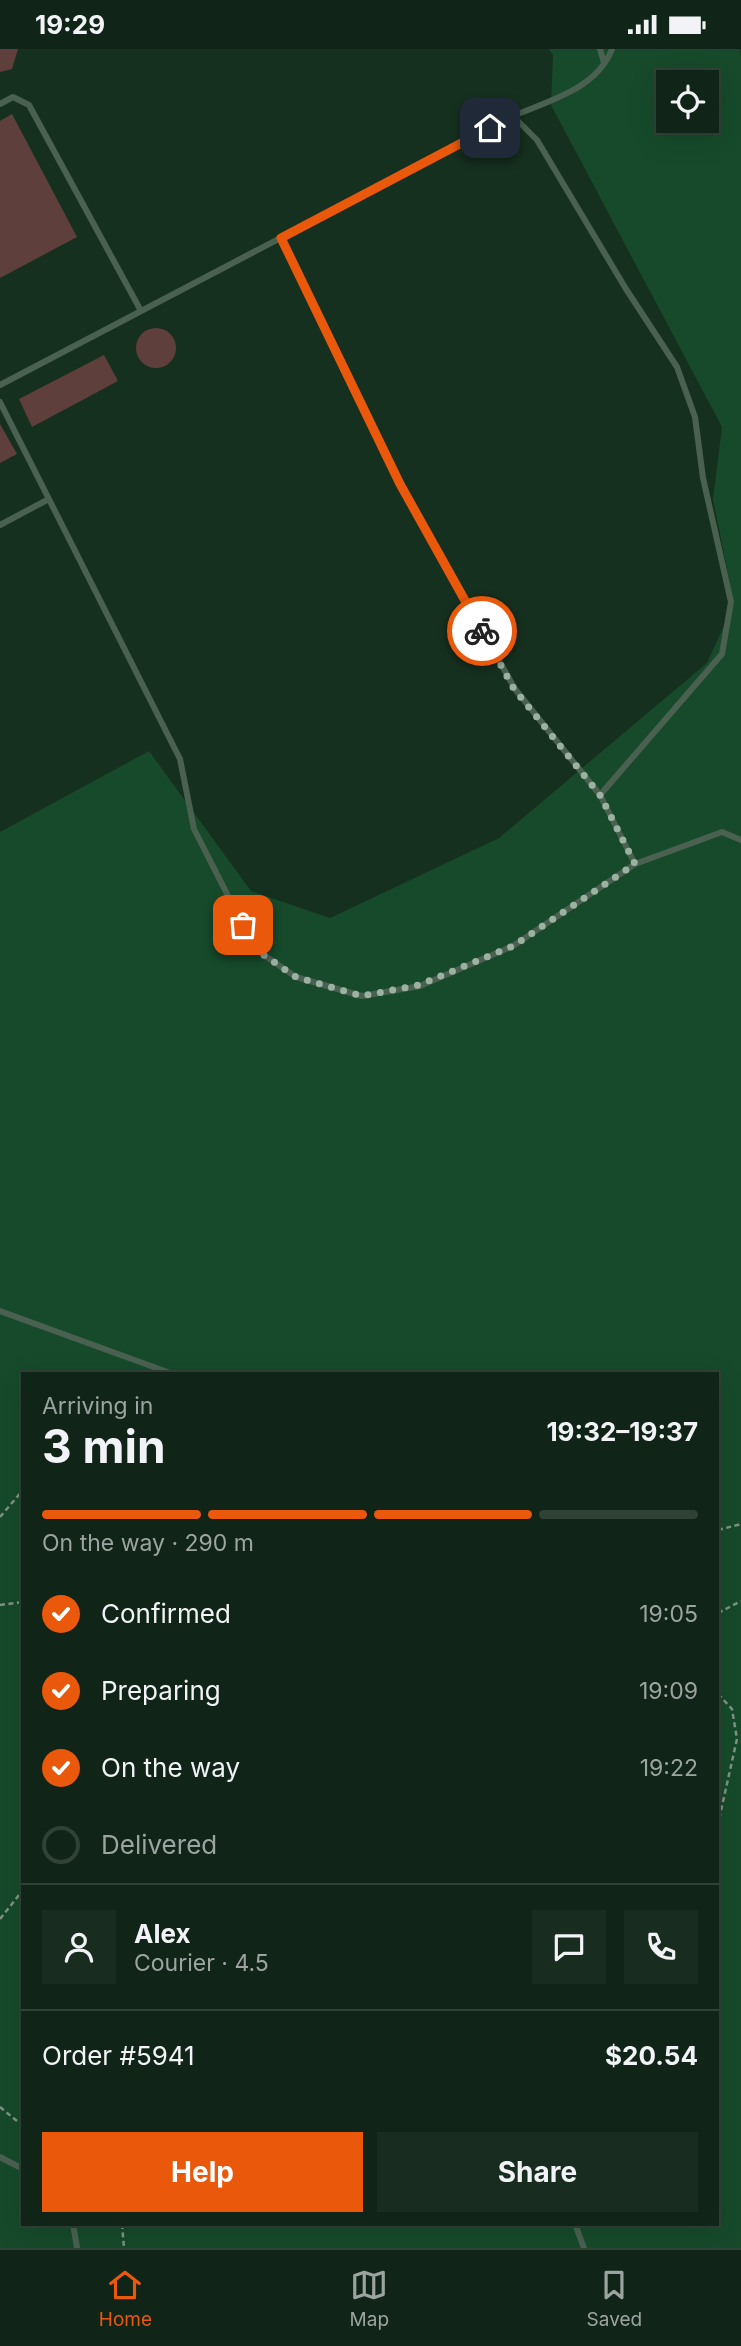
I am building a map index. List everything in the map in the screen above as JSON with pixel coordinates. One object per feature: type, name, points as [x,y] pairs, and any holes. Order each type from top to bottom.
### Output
[{"type":"lane","points":[[600,49],[604,64]]},
{"type":"lane","points":[[0,385],[513,116],[578,88],[604,64],[612,49]]},
{"type":"lane","points":[[0,104],[13,97],[29,105],[141,311]]},
{"type":"lane","points":[[513,116],[537,140],[626,289],[677,367],[695,417],[703,478],[731,602],[722,655],[600,795]]},
{"type":"lane","points":[[281,238],[400,484],[514,689],[600,795],[635,864]]},
{"type":"lane","points":[[0,402],[47,500],[180,759],[194,829],[255,949],[296,977],[362,996],[419,985],[513,946],[635,864],[722,832],[741,840]]},
{"type":"lane","points":[[0,525],[47,500]]},
{"type":"lane","points":[[0,1311],[168,1372]]},
{"type":"lane","points":[[0,2157],[21,2168]]},
{"type":"lane","points":[[73,2226],[77,2248]]},
{"type":"lane","points":[[576,2226],[584,2248]]},
{"type":"path","points":[[0,1517],[21,1492]]},
{"type":"path","points":[[719,1530],[741,1524]]},
{"type":"path","points":[[719,1612],[741,1601]]},
{"type":"path","points":[[0,1605],[21,1602]]},
{"type":"path","points":[[719,1695],[732,1709],[737,1739],[719,1820]]},
{"type":"path","points":[[0,1919],[21,1893]]},
{"type":"path","points":[[0,2107],[21,2124]]},
{"type":"path","points":[[122,2226],[124,2248]]},
{"type":"green space","points":[[549,49],[740,49],[741,56],[741,2248],[0,2248],[0,832],[149,751],[251,891],[330,918],[499,838],[707,663],[734,604],[713,499],[722,427],[551,105],[553,55]]},
{"type":"building","points":[[0,49],[18,49],[12,69],[0,72]]},
{"type":"building","points":[[12,114],[77,237],[0,278],[0,121]]},
{"type":"building","points":[[156,328],[170,334],[176,348],[170,362],[156,368],[142,362],[136,348],[142,334]]},
{"type":"building","points":[[104,355],[118,381],[32,427],[19,399]]},
{"type":"building","points":[[0,424],[17,454],[0,463]]},
{"type":"way so far","points":[[243,925],[255,949],[296,977],[362,996],[419,985],[513,946],[635,864],[600,795],[559,748],[514,689],[482,631]]},
{"type":"route","points":[[482,631],[400,484],[297,266],[281,238],[490,128]]}]
